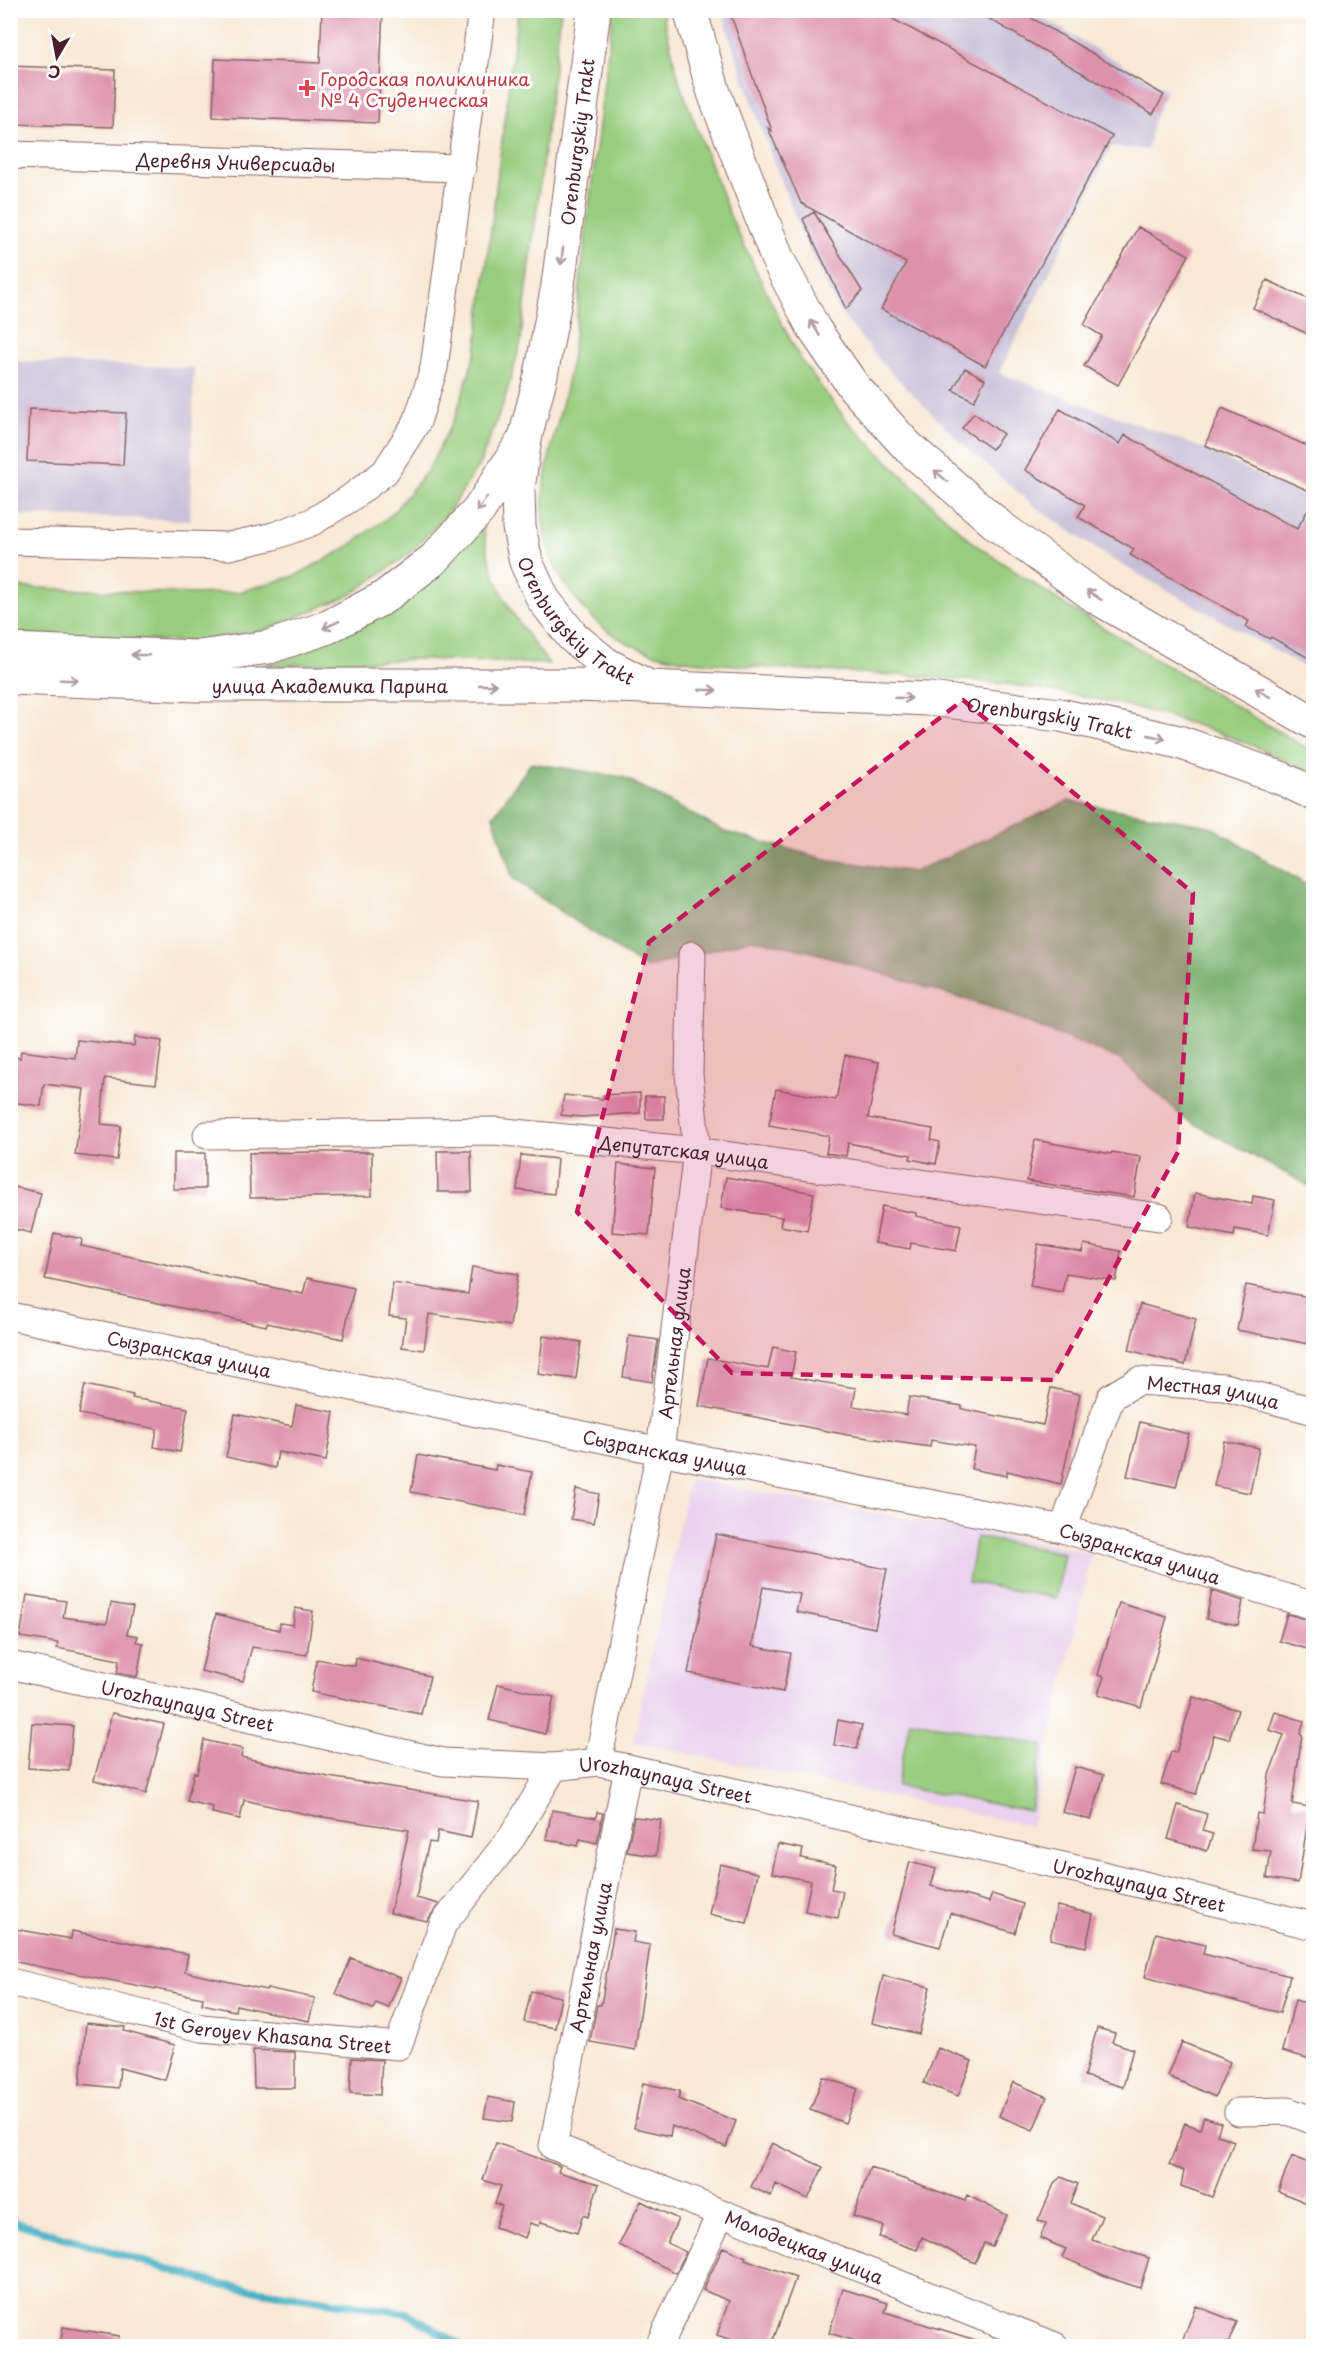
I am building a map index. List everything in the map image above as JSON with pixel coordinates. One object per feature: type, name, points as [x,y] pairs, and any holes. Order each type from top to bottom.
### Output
[{"type":"main road","name":"Orenburgskiy Trakt","points":[[594,10],[558,285],[541,375],[525,438],[518,489],[519,527],[526,562],[543,599],[573,637],[606,664],[649,687],[929,699],[1060,715],[1179,742],[1281,778],[1314,794]]},
{"type":"main road","points":[[690,10],[714,93],[777,258],[814,329],[854,387],[906,446],[999,526],[1096,597],[1314,723]]},
{"type":"main road","name":"улица Академика Парина","points":[[10,650],[199,657],[269,647],[328,627],[382,598],[434,559],[479,510],[525,438]]},
{"type":"main road","name":"улица Академика Парина","points":[[10,678],[199,685],[649,687]]},
{"type":"street","points":[[10,541],[229,546],[274,536],[312,522],[349,500],[385,472],[417,422],[434,368],[482,10]]},
{"type":"street","name":"Деревня Универсиады","points":[[10,155],[462,168]]},
{"type":"street","name":"Артельная улица","points":[[598,1762],[660,1451],[697,1151],[689,1074],[692,955]]},
{"type":"street","name":"Депутатская улица","points":[[207,1135],[495,1131],[697,1151],[1159,1217]]},
{"type":"street","name":"Сызранская улица","points":[[10,1316],[660,1451],[1063,1529],[1314,1606]]},
{"type":"street","name":"Местная улица","points":[[1063,1529],[1111,1397],[1138,1381],[1224,1386],[1314,1411]]},
{"type":"street","name":"Urozhaynaya Street","points":[[10,1665],[443,1762],[554,1767],[598,1762],[628,1768],[1098,1874],[1314,1926]]},
{"type":"street","name":"1st Geroyev Khasana Street","points":[[10,1982],[202,2028],[398,2046],[443,1924],[512,1838],[554,1767]]},
{"type":"street","name":"Артельная улица","points":[[553,2146],[628,1768]]},
{"type":"street","points":[[1238,2112],[1288,2111],[1314,2121]]},
{"type":"street","name":"Молодецкая улица","points":[[553,2146],[1055,2346]]},
{"type":"street","points":[[659,2346],[721,2213]]},
{"type":"highlighted area","points":[[963,700],[1193,893],[1178,1152],[1053,1380],[732,1373],[577,1212],[649,942]]},
{"type":"shaded area","points":[[724,11],[1030,11],[1167,90],[1153,120],[1147,150],[1112,146],[999,373],[1202,448],[1313,501],[1313,672],[1110,558],[1039,510],[960,442],[880,361],[840,312],[803,237],[759,123],[728,32]]},
{"type":"shaded area","points":[[11,361],[194,368],[190,520],[11,515]]},
{"type":"shaded area","points":[[689,1479],[1092,1553],[1031,1826],[633,1742]]},
{"type":"green space","points":[[518,11],[561,11],[520,346],[503,405],[479,465],[449,512],[408,555],[350,595],[266,630],[191,642],[11,634],[11,587],[194,594],[239,592],[295,576],[343,550],[391,515],[428,470],[456,415],[476,351]]},
{"type":"green space","points":[[613,11],[662,11],[680,84],[731,218],[803,363],[847,421],[973,543],[1070,608],[1313,752],[1313,773],[1267,752],[1173,718],[1077,695],[979,681],[759,667],[671,657],[646,651],[617,637],[586,611],[562,579],[553,560],[546,542],[543,503],[544,483],[572,352]]},
{"type":"green space","points":[[483,524],[491,565],[505,600],[524,631],[549,664],[421,659],[263,666],[320,645]]},
{"type":"green space","points":[[531,763],[623,777],[723,831],[825,859],[914,872],[1068,801],[1210,826],[1313,889],[1313,1188],[1185,1119],[1119,1059],[989,1007],[813,952],[753,939],[645,968],[513,879],[493,816]]},
{"type":"green space","points":[[976,1537],[1064,1553],[1056,1598],[968,1582]]},
{"type":"green space","points":[[910,1720],[1043,1745],[1030,1811],[897,1786]]},
{"type":"building","points":[[322,10],[383,10],[378,123],[213,117],[215,59],[320,63]]},
{"type":"building","points":[[729,10],[876,10],[1112,136],[985,366],[881,309],[906,263],[801,203],[768,128],[772,131]]},
{"type":"building","points":[[974,10],[1018,10],[1164,95],[1153,114]]},
{"type":"building","points":[[10,66],[115,70],[113,127],[10,124]]},
{"type":"building","points":[[814,212],[862,291],[846,309],[803,219]]},
{"type":"building","points":[[1138,227],[1189,255],[1118,385],[1084,366],[1102,336],[1084,325]]},
{"type":"building","points":[[1267,280],[1314,302],[1314,337],[1253,308]]},
{"type":"building","points":[[965,368],[985,379],[974,401],[953,390]]},
{"type":"building","points":[[1222,408],[1314,449],[1314,493],[1205,445]]},
{"type":"building","points":[[29,409],[126,413],[123,465],[27,461]]},
{"type":"building","points":[[1060,409],[1120,444],[1125,435],[1297,529],[1314,499],[1314,661],[1271,637],[1270,639],[1246,627],[1249,621],[1130,555],[1134,549],[1078,517],[1085,505],[1025,470]]},
{"type":"building","points":[[974,413],[1003,434],[992,449],[962,428]]},
{"type":"building","points":[[135,1037],[162,1041],[156,1084],[105,1078],[101,1124],[121,1126],[117,1160],[75,1155],[84,1089],[44,1084],[41,1106],[10,1102],[10,1056],[20,1058],[21,1051],[75,1058],[77,1040],[134,1046]]},
{"type":"building","points":[[845,1055],[879,1062],[868,1118],[933,1129],[931,1140],[940,1142],[936,1164],[910,1159],[911,1155],[848,1143],[846,1156],[826,1153],[829,1136],[769,1125],[776,1089],[836,1100]]},
{"type":"building","points":[[640,1093],[640,1113],[582,1117],[561,1115],[564,1095],[603,1099],[603,1095]]},
{"type":"building","points":[[645,1096],[664,1096],[664,1119],[646,1119]]},
{"type":"building","points":[[1035,1140],[1141,1157],[1134,1197],[1027,1181]]},
{"type":"building","points":[[437,1151],[471,1151],[472,1192],[438,1192]]},
{"type":"building","points":[[372,1152],[372,1196],[250,1198],[249,1153]]},
{"type":"building","points":[[174,1153],[205,1153],[205,1189],[174,1189]]},
{"type":"building","points":[[521,1155],[557,1159],[554,1194],[517,1190]]},
{"type":"building","points":[[618,1164],[655,1168],[649,1235],[612,1232]]},
{"type":"building","points":[[726,1177],[814,1193],[807,1231],[780,1226],[782,1217],[721,1208]]},
{"type":"building","points":[[10,1186],[41,1193],[31,1233],[10,1228]]},
{"type":"building","points":[[1195,1193],[1252,1204],[1253,1196],[1275,1200],[1268,1235],[1235,1229],[1234,1236],[1189,1227]]},
{"type":"building","points":[[882,1206],[961,1225],[956,1251],[911,1243],[910,1249],[875,1243]]},
{"type":"building","points":[[54,1233],[82,1239],[81,1246],[303,1294],[307,1278],[354,1288],[343,1339],[267,1323],[266,1326],[45,1279]]},
{"type":"building","points":[[1038,1244],[1082,1252],[1084,1244],[1121,1251],[1116,1281],[1066,1273],[1062,1292],[1030,1286]]},
{"type":"building","points":[[472,1267],[518,1274],[510,1326],[429,1314],[424,1350],[402,1347],[406,1318],[389,1316],[393,1283],[468,1294]]},
{"type":"building","points":[[1246,1285],[1314,1298],[1314,1345],[1237,1330]]},
{"type":"building","points":[[1140,1304],[1196,1319],[1185,1365],[1129,1350]]},
{"type":"building","points":[[543,1336],[581,1342],[576,1379],[538,1374]]},
{"type":"building","points":[[629,1336],[658,1340],[652,1382],[623,1377]]},
{"type":"building","points":[[773,1347],[796,1352],[791,1377],[856,1388],[853,1406],[906,1415],[909,1397],[962,1406],[962,1409],[1043,1425],[1051,1388],[1080,1394],[1061,1484],[1007,1471],[1007,1476],[971,1469],[975,1447],[931,1440],[930,1447],[848,1435],[699,1406],[708,1358],[768,1369]]},
{"type":"building","points":[[85,1385],[133,1395],[132,1398],[188,1408],[180,1452],[154,1447],[157,1429],[79,1414]]},
{"type":"building","points":[[296,1405],[334,1412],[326,1461],[278,1452],[275,1468],[226,1457],[235,1414],[292,1426]]},
{"type":"building","points":[[1140,1422],[1189,1434],[1176,1487],[1127,1476]]},
{"type":"building","points":[[1224,1441],[1259,1448],[1250,1493],[1214,1486]]},
{"type":"building","points":[[418,1455],[495,1470],[496,1465],[532,1472],[524,1515],[411,1492]]},
{"type":"building","points":[[576,1489],[599,1494],[594,1523],[571,1519]]},
{"type":"building","points":[[716,1534],[887,1569],[875,1628],[796,1612],[800,1594],[763,1587],[752,1646],[791,1653],[783,1692],[688,1673]]},
{"type":"building","points":[[1212,1591],[1243,1601],[1238,1625],[1206,1619]]},
{"type":"building","points":[[27,1595],[66,1601],[63,1617],[107,1623],[111,1603],[133,1607],[127,1634],[138,1636],[136,1642],[143,1643],[137,1677],[117,1673],[119,1660],[57,1648],[58,1643],[20,1637]]},
{"type":"building","points":[[1119,1603],[1167,1617],[1141,1707],[1098,1694],[1104,1677],[1098,1675]]},
{"type":"building","points":[[295,1608],[313,1611],[307,1655],[252,1647],[243,1681],[201,1671],[216,1614],[279,1630],[280,1623],[293,1625]]},
{"type":"building","points":[[1287,1614],[1314,1621],[1314,1651],[1279,1641]]},
{"type":"building","points":[[356,1658],[430,1676],[421,1714],[311,1692],[317,1659],[355,1666]]},
{"type":"building","points":[[498,1684],[554,1697],[545,1734],[489,1720]]},
{"type":"building","points":[[1193,1697],[1238,1710],[1229,1739],[1214,1735],[1196,1794],[1161,1784],[1171,1752],[1176,1753]]},
{"type":"building","points":[[1275,1712],[1304,1721],[1300,1734],[1302,1735],[1292,1804],[1310,1807],[1298,1883],[1267,1878],[1271,1851],[1252,1849],[1257,1813],[1263,1814],[1269,1775],[1284,1735],[1269,1730]]},
{"type":"building","points":[[112,1713],[164,1724],[146,1794],[94,1780]]},
{"type":"building","points":[[838,1720],[862,1725],[857,1749],[834,1745]]},
{"type":"building","points":[[32,1723],[73,1726],[69,1771],[28,1768]]},
{"type":"building","points":[[204,1740],[243,1749],[241,1757],[329,1777],[478,1801],[471,1838],[438,1831],[436,1843],[429,1842],[416,1898],[439,1904],[427,1921],[390,1913],[409,1830],[310,1815],[244,1800],[240,1819],[212,1813],[213,1807],[187,1801],[194,1772],[197,1773]]},
{"type":"building","points":[[1075,1767],[1104,1775],[1091,1820],[1062,1812]]},
{"type":"building","points":[[1178,1805],[1207,1814],[1202,1831],[1213,1834],[1207,1851],[1168,1839]]},
{"type":"building","points":[[552,1810],[596,1818],[597,1812],[603,1813],[597,1843],[580,1839],[578,1846],[546,1839]]},
{"type":"building","points":[[634,1817],[661,1820],[656,1856],[627,1852]]},
{"type":"building","points":[[778,1844],[803,1849],[801,1858],[836,1865],[831,1889],[843,1891],[838,1918],[805,1911],[811,1881],[772,1873]]},
{"type":"building","points":[[910,1862],[936,1869],[931,1886],[989,1902],[992,1894],[1023,1904],[1015,1933],[950,1913],[940,1947],[891,1934]]},
{"type":"building","points":[[720,1864],[758,1873],[747,1923],[709,1914]]},
{"type":"building","points":[[1057,1906],[1093,1914],[1086,1947],[1050,1939]]},
{"type":"building","points":[[10,1928],[71,1939],[72,1931],[188,1954],[185,1972],[315,1998],[309,2021],[236,2005],[235,2011],[202,2004],[203,1998],[10,1961]]},
{"type":"building","points":[[614,1929],[635,1932],[633,1942],[650,1945],[635,2050],[590,2042],[597,2005],[601,2005]]},
{"type":"building","points":[[1156,1933],[1205,1945],[1203,1954],[1290,1976],[1280,2013],[1145,1977]]},
{"type":"building","points":[[351,1958],[401,1978],[388,2008],[376,2003],[373,2009],[336,1994]]},
{"type":"building","points":[[883,1976],[930,1987],[919,2034],[872,2023]]},
{"type":"building","points":[[531,1991],[561,1997],[555,2028],[524,2022]]},
{"type":"building","points":[[1295,2000],[1309,2004],[1314,2016],[1314,2060],[1282,2051]]},
{"type":"building","points":[[86,2023],[125,2027],[124,2031],[175,2045],[165,2080],[120,2068],[118,2088],[80,2084]]},
{"type":"building","points":[[1097,2028],[1115,2033],[1112,2042],[1133,2049],[1123,2087],[1084,2076]]},
{"type":"building","points":[[1182,2042],[1230,2062],[1215,2097],[1168,2076]]},
{"type":"building","points":[[938,2048],[972,2061],[958,2096],[924,2083]]},
{"type":"building","points":[[253,2050],[295,2052],[295,2088],[254,2088]]},
{"type":"building","points":[[352,2058],[382,2060],[380,2095],[350,2093]]},
{"type":"building","points":[[823,2077],[858,2089],[845,2123],[810,2110]]},
{"type":"building","points":[[1013,2082],[1047,2097],[1033,2130],[999,2116]]},
{"type":"building","points":[[643,2083],[680,2091],[678,2099],[736,2121],[726,2147],[672,2126],[670,2136],[634,2128]]},
{"type":"building","points":[[488,2097],[515,2102],[512,2122],[484,2118]]},
{"type":"building","points":[[1204,2117],[1221,2123],[1217,2135],[1234,2141],[1212,2197],[1181,2186],[1184,2171],[1169,2165],[1185,2123],[1200,2129]]},
{"type":"building","points":[[496,2143],[560,2166],[558,2172],[599,2184],[588,2217],[583,2215],[577,2233],[541,2222],[539,2226],[530,2223],[525,2238],[495,2227],[502,2206],[495,2203],[501,2186],[483,2180]]},
{"type":"building","points":[[772,2143],[823,2167],[808,2199],[776,2184],[771,2196],[751,2187]]},
{"type":"building","points":[[1292,2156],[1314,2165],[1314,2189],[1307,2203],[1278,2191]]},
{"type":"building","points":[[870,2167],[965,2201],[967,2195],[1007,2215],[992,2246],[984,2243],[975,2263],[922,2237],[917,2250],[879,2237],[883,2226],[853,2216]]},
{"type":"building","points":[[1061,2177],[1078,2184],[1070,2203],[1102,2216],[1092,2240],[1149,2258],[1140,2288],[1062,2257],[1066,2249],[1040,2238],[1046,2223],[1038,2221],[1055,2182]]},
{"type":"building","points":[[641,2201],[678,2219],[667,2243],[686,2252],[676,2273],[619,2245]]},
{"type":"building","points":[[723,2247],[746,2257],[745,2259],[796,2277],[771,2346],[749,2346],[717,2335],[729,2301],[703,2290]]},
{"type":"building","points":[[843,2289],[888,2303],[885,2312],[982,2342],[981,2346],[872,2346],[829,2333]]},
{"type":"building","points":[[1196,2306],[1237,2322],[1227,2346],[1180,2346]]},
{"type":"building","points":[[63,2327],[119,2336],[118,2346],[60,2346]]},
{"type":"waterway","points":[[10,2221],[221,2285],[407,2313],[462,2346]]},
{"type":"place","name":"Городская поликлиника № 4 Студенческая","points":[[307,88]]}]
